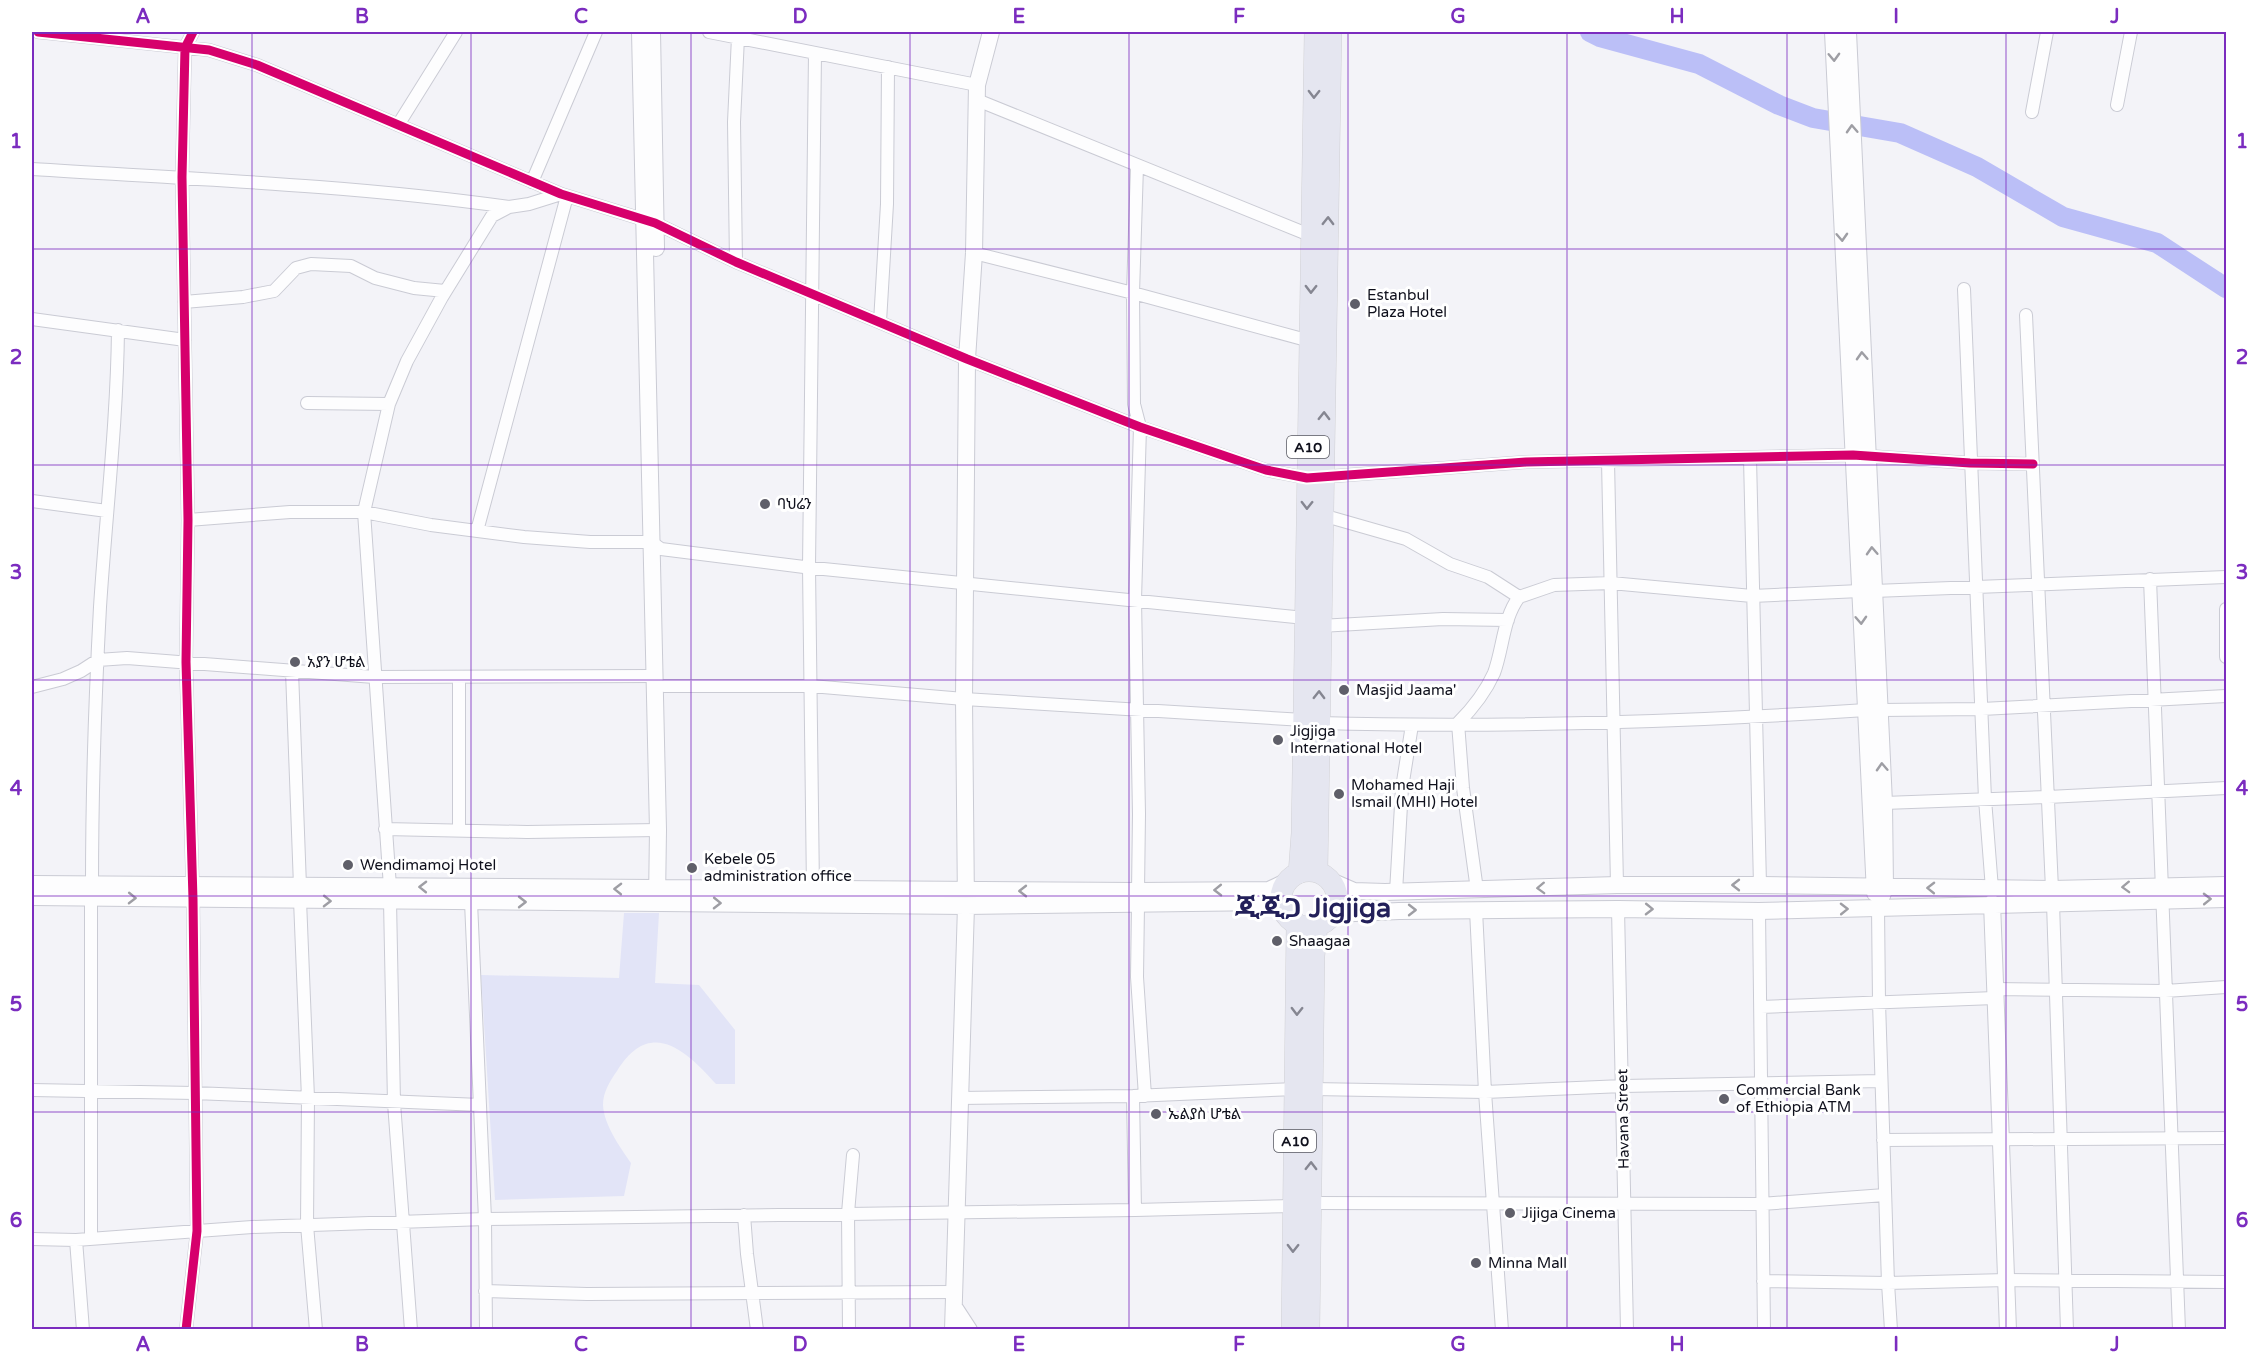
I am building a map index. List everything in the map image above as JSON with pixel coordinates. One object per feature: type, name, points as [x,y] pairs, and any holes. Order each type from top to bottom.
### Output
[{"type":"highway","name":"A10","points":[[1313,622],[1322,514],[1315,477],[1310,341],[1312,236],[1323,34]]},
{"type":"highway","name":"A10","points":[[1309,877],[1323,34]]},
{"type":"highway","name":"A10","points":[[1292,1329],[1302,1204],[1308,919],[1282,892],[1309,877]]},
{"type":"highway","name":"A10","points":[[1308,919],[1337,903],[1337,895],[1309,877]]},
{"type":"highway","name":"A10","points":[[1302,1204],[1309,1329]]},
{"type":"main road","points":[[639,32],[650,221]]},
{"type":"main road","points":[[652,32],[650,221],[662,896]]},
{"type":"main road","points":[[953,1329],[966,898],[964,699],[967,359],[974,253],[977,92],[991,32]]},
{"type":"main road","points":[[1833,32],[1842,81],[1880,887]]},
{"type":"main road","points":[[1842,81],[1848,32]]},
{"type":"main road","points":[[659,681],[657,830],[662,896]]},
{"type":"main road","points":[[1873,710],[1884,803],[1878,908]]},
{"type":"main road","points":[[1138,898],[1269,890],[1309,877],[1354,891],[1396,892],[1617,885],[1760,885],[1880,887],[1992,896],[2053,896],[2162,893],[2226,885]]},
{"type":"main road","points":[[32,884],[92,891],[1138,898],[1269,902],[1308,919],[1354,911],[1618,909],[1759,911],[1878,908],[1992,896]]},
{"type":"main road","points":[[390,894],[471,902],[813,890],[966,898]]},
{"type":"main road","points":[[32,897],[92,891]]},
{"type":"main road","points":[[2162,893],[2226,899]]},
{"type":"main road","points":[[1992,896],[2008,1329]]},
{"type":"main road","points":[[954,1299],[969,1329]]},
{"type":"street","points":[[38,32],[209,50],[257,65],[564,195],[650,221],[736,262],[967,359],[1140,427],[1266,470],[1315,477],[1526,462],[1860,455],[1970,463],[2033,464]]},
{"type":"street","points":[[186,1329],[197,1231],[193,892],[186,662],[188,520],[182,177],[185,48],[193,32]]},
{"type":"street","points":[[398,125],[456,32]]},
{"type":"street","points":[[532,182],[596,32]]},
{"type":"street","points":[[708,32],[888,68],[977,92],[1137,165],[1312,236]]},
{"type":"street","points":[[2032,112],[2047,32]]},
{"type":"street","points":[[2117,105],[2131,32]]},
{"type":"street","points":[[736,262],[734,122],[738,37]]},
{"type":"street","points":[[813,890],[809,567],[815,53]]},
{"type":"street","points":[[880,322],[887,204],[888,68]]},
{"type":"street","points":[[1135,1210],[1139,1096],[1135,600],[1140,427],[1134,404],[1133,293],[1137,165]]},
{"type":"street","points":[[32,169],[182,177],[428,196],[509,207],[564,195]]},
{"type":"street","points":[[477,531],[564,195]]},
{"type":"street","points":[[411,1329],[404,1222],[397,1160],[390,894],[364,512],[389,404],[406,361],[445,291],[492,216],[509,207]]},
{"type":"street","points":[[974,253],[1310,341]]},
{"type":"street","points":[[184,302],[243,297],[274,291],[296,268],[311,264],[351,267],[375,278],[414,288],[445,291]]},
{"type":"street","points":[[1964,289],[1985,799],[1992,896]]},
{"type":"street","points":[[2026,315],[2053,896],[2067,1329]]},
{"type":"street","points":[[32,319],[185,340]]},
{"type":"street","points":[[91,1239],[92,803],[107,511],[118,381],[118,330]]},
{"type":"street","points":[[308,403],[389,404]]},
{"type":"street","points":[[1750,458],[1760,885]]},
{"type":"street","points":[[1608,461],[1617,885]]},
{"type":"street","points":[[32,501],[107,511]]},
{"type":"street","points":[[188,520],[290,512],[364,512],[477,531],[656,546],[809,567],[1135,600],[1313,622],[1508,620]]},
{"type":"street","points":[[1322,514],[1406,539],[1450,564],[1488,578],[1518,597]]},
{"type":"street","points":[[1477,890],[1463,788],[1458,723],[1484,693],[1494,672],[1508,620],[1518,597],[1554,585],[1611,583],[1752,596],[2215,576],[2226,580]]},
{"type":"street","points":[[2151,579],[2157,791],[2179,1329]]},
{"type":"street","points":[[2226,609],[2226,657]]},
{"type":"street","points":[[32,687],[63,680],[98,660],[127,658],[374,677],[659,681],[811,687],[1311,722],[1412,725],[1614,722],[1873,710],[1982,709],[2226,696]]},
{"type":"street","points":[[292,671],[308,1098],[307,1225],[316,1329]]},
{"type":"street","points":[[459,678],[459,831]]},
{"type":"street","points":[[1396,892],[1402,788],[1412,725]]},
{"type":"street","points":[[1884,803],[2226,788]]},
{"type":"street","points":[[385,830],[612,832],[657,830]]},
{"type":"street","points":[[471,902],[485,1219],[486,1329]]},
{"type":"street","points":[[1878,908],[1881,1081],[1888,1283],[1892,1329]]},
{"type":"street","name":"Havana Street","points":[[1618,909],[1627,1329]]},
{"type":"street","points":[[1476,910],[1485,1092],[1502,1329]]},
{"type":"street","points":[[1759,911],[1764,1329]]},
{"type":"street","points":[[1761,1007],[2056,990],[2165,991],[2226,987]]},
{"type":"street","points":[[960,1098],[1139,1096],[1304,1089],[1485,1092],[1623,1086],[1881,1081]]},
{"type":"street","points":[[32,1090],[194,1093],[480,1104]]},
{"type":"street","points":[[1883,1140],[2226,1138]]},
{"type":"street","points":[[849,1329],[848,1213],[853,1155]]},
{"type":"street","points":[[32,1239],[91,1239],[307,1225],[485,1219],[1135,1210],[1302,1204],[1494,1205],[1624,1202],[1761,1204],[1885,1195]]},
{"type":"street","points":[[744,1215],[757,1329]]},
{"type":"street","points":[[76,1239],[83,1329]]},
{"type":"street","points":[[1763,1281],[1888,1283],[2006,1280],[2226,1281]]},
{"type":"street","points":[[485,1291],[587,1294],[850,1291],[954,1299]]},
{"type":"shaded area","points":[[624,913],[659,913],[655,983],[699,985],[735,1030],[735,1084],[716,1084],[693,1060],[668,1044],[655,1042],[642,1045],[629,1055],[617,1071],[607,1087],[603,1100],[609,1128],[631,1163],[624,1196],[495,1200],[481,975],[619,978]]},
{"type":"waterway","points":[[1590,32],[1600,37],[1699,64],[1779,105],[1813,118],[1900,133],[1977,167],[2063,217],[2157,243],[2226,288]]},
{"type":"cycle path","points":[[38,32],[209,50],[257,65],[561,194],[655,223],[736,262],[967,359],[1140,427],[1266,470],[1307,478],[1526,462],[1853,455],[1970,463],[2033,464]]},
{"type":"cycle path","points":[[186,1330],[197,1231],[193,899],[186,662],[188,520],[182,177],[185,48],[193,32]]},
{"type":"place","name":"Estanbul Plaza Hotel","points":[[1355,304]]},
{"type":"place","name":"ባህሬን","points":[[765,504]]},
{"type":"place","name":"አያን ሆቴል","points":[[295,662]]},
{"type":"place","name":"Masjid Jaama'","points":[[1344,690]]},
{"type":"place","name":"Jigjiga International Hotel","points":[[1278,740]]},
{"type":"place","name":"Mohamed Haji Ismail (MHI) Hotel","points":[[1339,794]]},
{"type":"place","name":"Wendimamoj Hotel","points":[[348,865]]},
{"type":"place","name":"Kebele 05 administration office","points":[[692,868]]},
{"type":"place","name":"Shaagaa","points":[[1277,941]]},
{"type":"place","name":"Commercial Bank of Ethiopia ATM","points":[[1724,1099]]},
{"type":"place","name":"ኤልያስ ሆቴል","points":[[1156,1114]]},
{"type":"place","name":"Jijiga Cinema","points":[[1510,1213]]},
{"type":"place","name":"Minna Mall","points":[[1476,1263]]},
{"type":"district","name":"ጂጂጋ Jigjiga","points":[[1313,908]]}]
